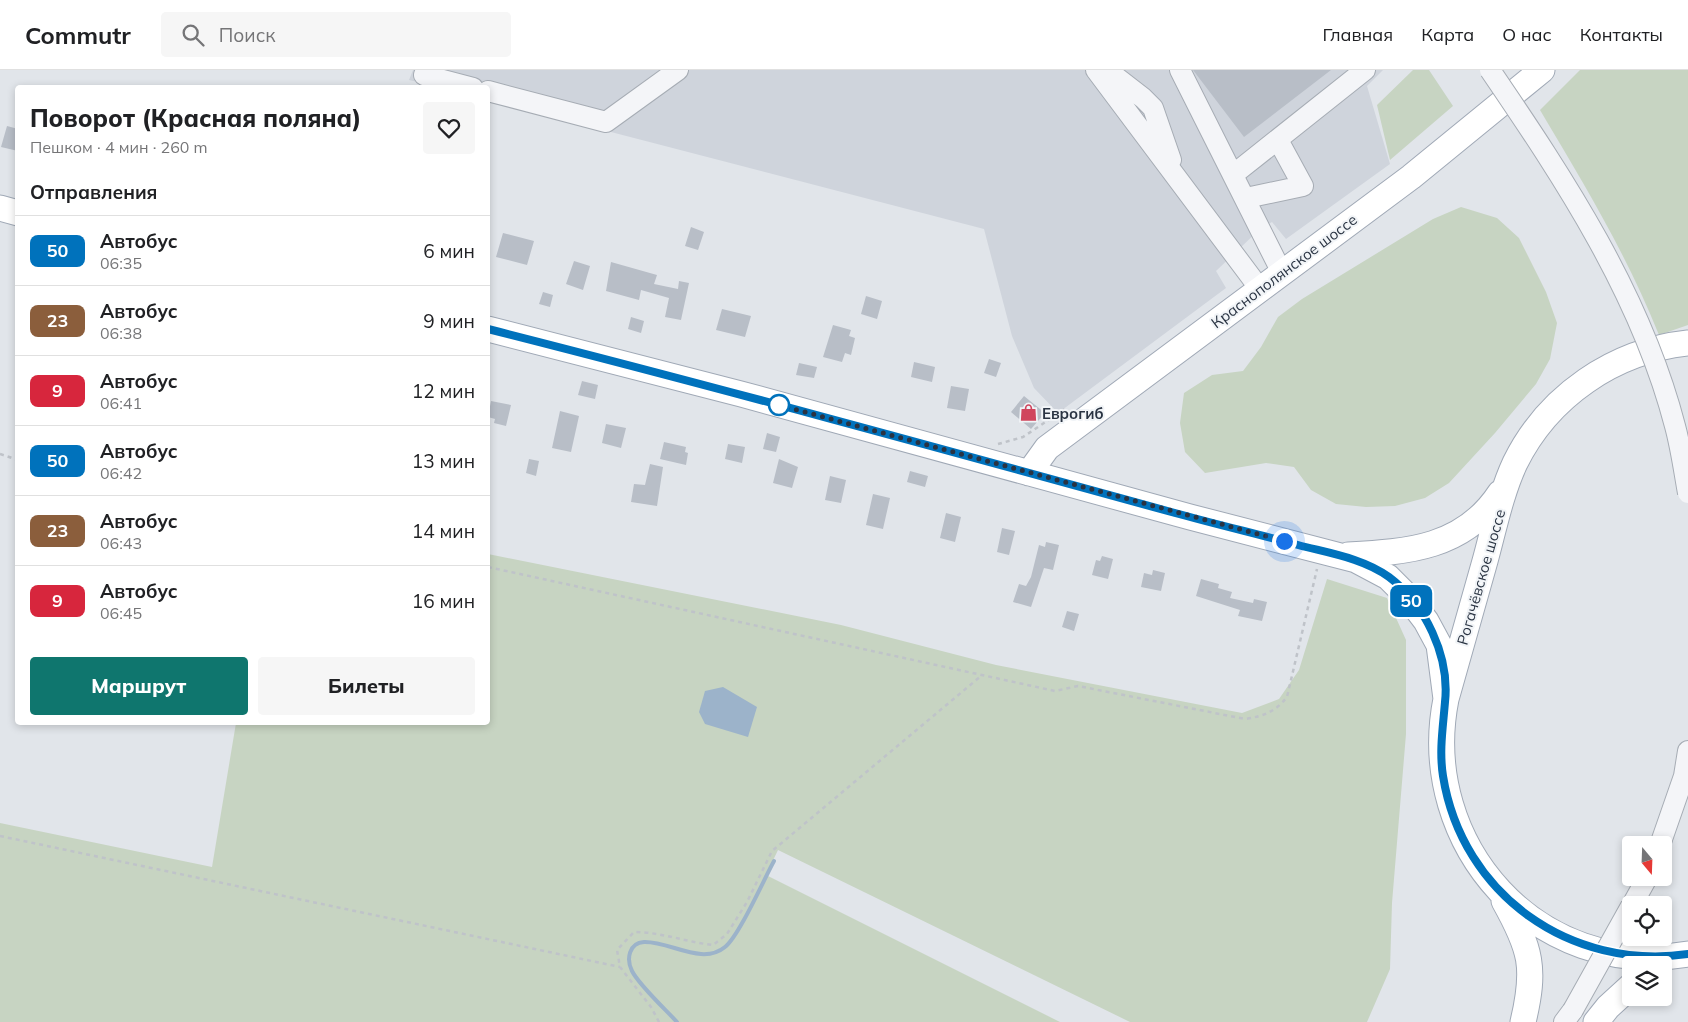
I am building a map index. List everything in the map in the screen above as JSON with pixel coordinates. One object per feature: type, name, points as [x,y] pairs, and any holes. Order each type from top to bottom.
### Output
[{"type":"main road","name":"Краснополянское шоссе","points":[[1030,473],[1047,448],[1410,177],[1542,70]]},
{"type":"main road","points":[[0,208],[15,212]]},
{"type":"main road","name":"Рогачёвское шоссе","points":[[490,330],[741,394],[1356,560],[1388,577],[1408,596],[1426,621],[1439,645],[1446,699]]},
{"type":"main road","name":"Рогачёвское шоссе","points":[[1688,343],[1636,354],[1617,362],[1581,384],[1565,397],[1536,428],[1515,464],[1507,483],[1446,699],[1441,734],[1441,755],[1447,796],[1461,836],[1471,854],[1496,888],[1511,902],[1539,923],[1582,945],[1623,955],[1644,957],[1688,956]]},
{"type":"main road","name":"Рогачёвское шоссе","points":[[1331,553],[1391,553],[1450,538],[1471,526],[1489,511],[1507,483]]},
{"type":"main road","points":[[1496,888],[1516,922],[1531,967],[1529,995],[1523,1022]]},
{"type":"main road","points":[[1672,963],[1688,956]]},
{"type":"main road","points":[[1596,1022],[1622,994]]},
{"type":"street","points":[[426,70],[424,75],[462,85]]},
{"type":"street","points":[[490,92],[606,122],[678,70]]},
{"type":"street","points":[[1096,70],[1260,289]]},
{"type":"street","points":[[1107,70],[1153,108],[1178,180]]},
{"type":"street","points":[[1180,70],[1234,174],[1282,273]]},
{"type":"street","points":[[1234,174],[1365,70]]},
{"type":"street","points":[[1490,70],[1548,154],[1610,260],[1653,357],[1676,426],[1688,493]]},
{"type":"street","points":[[1246,198],[1303,186],[1278,140]]},
{"type":"street","points":[[1663,836],[1684,776],[1688,751]]},
{"type":"street","points":[[1568,1016],[1622,923]]},
{"type":"path","points":[[995,445],[1023,437],[1073,404]]},
{"type":"path","points":[[0,454],[15,459]]},
{"type":"path","points":[[490,567],[1055,692],[1078,686],[1245,719],[1263,716],[1277,709],[1287,697],[1331,553]]},
{"type":"path","points":[[660,1022],[651,1007],[620,967],[618,950],[634,932],[652,932],[713,946],[727,934],[747,902],[772,851],[981,675]]},
{"type":"path","points":[[0,836],[620,967]]},
{"type":"shaded area","points":[[413,70],[1383,70],[1367,86],[1390,164],[1286,239],[1272,222],[1261,228],[1216,271],[1226,288],[1058,413],[1034,388],[1012,336],[984,229],[490,101],[490,85],[430,85],[409,80]]},
{"type":"green space","points":[[1413,70],[1429,70],[1453,106],[1390,160],[1377,105]]},
{"type":"green space","points":[[1580,70],[1688,70],[1688,325],[1659,335],[1619,248],[1540,110]]},
{"type":"green space","points":[[1461,207],[1497,218],[1519,238],[1546,292],[1557,323],[1550,359],[1536,384],[1495,433],[1449,483],[1425,498],[1395,506],[1366,507],[1336,504],[1311,490],[1294,467],[1266,463],[1205,473],[1185,452],[1180,423],[1184,393],[1212,375],[1243,371],[1261,347],[1278,317],[1302,299],[1433,219]]},
{"type":"green space","points":[[490,554],[841,625],[996,665],[1242,713],[1279,699],[1299,670],[1327,579],[1387,598],[1406,640],[1406,734],[1392,903],[1390,969],[1367,1022],[1130,1022],[778,850],[766,875],[1060,1022],[0,1022],[0,823],[212,867],[236,725],[490,725]]},
{"type":"water","points":[[723,687],[757,707],[748,737],[705,724],[699,712],[705,691]]},
{"type":"building","points":[[1193,70],[1331,70],[1244,137]]},
{"type":"building","points":[[7,126],[15,128],[15,150],[1,147]]},
{"type":"building","points":[[691,227],[704,232],[698,250],[685,246]]},
{"type":"building","points":[[503,233],[534,241],[527,265],[496,257]]},
{"type":"building","points":[[574,261],[590,266],[583,290],[566,284]]},
{"type":"building","points":[[611,262],[657,275],[654,284],[678,289],[679,281],[689,283],[681,320],[665,317],[669,298],[641,290],[639,300],[606,291]]},
{"type":"building","points":[[543,292],[553,295],[550,307],[539,304]]},
{"type":"building","points":[[866,296],[882,301],[877,319],[861,314]]},
{"type":"building","points":[[722,309],[751,316],[745,337],[716,330]]},
{"type":"building","points":[[631,317],[644,321],[641,333],[628,329]]},
{"type":"building","points":[[833,325],[851,330],[849,336],[855,338],[851,355],[845,353],[842,362],[823,357]]},
{"type":"building","points":[[989,359],[1001,363],[996,377],[984,373]]},
{"type":"building","points":[[914,362],[935,367],[932,382],[911,377]]},
{"type":"building","points":[[799,363],[817,367],[814,378],[796,375]]},
{"type":"building","points":[[582,381],[598,385],[595,399],[578,395]]},
{"type":"building","points":[[951,386],[969,389],[965,411],[947,408]]},
{"type":"building","name":"Еврогиб","points":[[1024,396],[1045,413],[1031,429],[1011,412]]},
{"type":"building","points":[[491,401],[511,405],[506,426],[494,423],[495,419],[490,418]]},
{"type":"building","points":[[560,411],[579,416],[571,452],[552,448]]},
{"type":"building","points":[[606,424],[626,428],[621,448],[602,443]]},
{"type":"building","points":[[767,433],[780,437],[776,452],[763,449]]},
{"type":"building","points":[[664,442],[686,447],[685,452],[688,453],[686,465],[660,459]]},
{"type":"building","points":[[728,444],[745,447],[742,463],[725,459]]},
{"type":"building","points":[[529,459],[539,461],[536,476],[526,473]]},
{"type":"building","points":[[779,459],[798,467],[792,488],[773,483]]},
{"type":"building","points":[[650,464],[663,467],[657,506],[631,502],[634,484],[645,485]]},
{"type":"building","points":[[910,471],[928,476],[925,487],[907,482]]},
{"type":"building","points":[[830,476],[846,480],[841,503],[825,500]]},
{"type":"building","points":[[873,494],[890,498],[883,529],[866,525]]},
{"type":"building","points":[[946,513],[961,517],[955,542],[940,538]]},
{"type":"building","points":[[1002,528],[1015,531],[1009,555],[997,552]]},
{"type":"building","points":[[1046,542],[1059,545],[1053,570],[1044,568],[1031,607],[1013,602],[1019,584],[1026,586],[1031,577],[1039,545],[1045,547]]},
{"type":"building","points":[[1102,556],[1113,559],[1108,579],[1092,575],[1096,560],[1100,561]]},
{"type":"building","points":[[1153,570],[1165,573],[1161,591],[1141,587],[1144,573],[1152,575]]},
{"type":"building","points":[[1201,579],[1219,584],[1218,588],[1232,592],[1230,598],[1253,603],[1254,599],[1267,602],[1262,621],[1238,616],[1240,610],[1196,596]]},
{"type":"building","points":[[1067,611],[1079,614],[1074,631],[1062,627]]},
{"type":"waterway","points":[[677,1022],[635,977],[629,962],[632,948],[644,942],[664,945],[696,954],[706,954],[716,952],[725,947],[744,920],[774,861]]},
{"type":"bus line","name":"50","points":[[490,330],[741,394],[1190,517],[1356,560],[1388,577],[1408,596],[1426,621],[1439,645],[1446,699],[1441,734],[1441,755],[1447,796],[1461,836],[1471,854],[1496,888],[1527,916],[1544,927],[1582,945],[1602,951],[1644,957],[1688,954]]},
{"type":"place","name":"Еврогиб","points":[[1028,413]]},
{"type":"route","points":[[779,405],[1284,541]]}]
